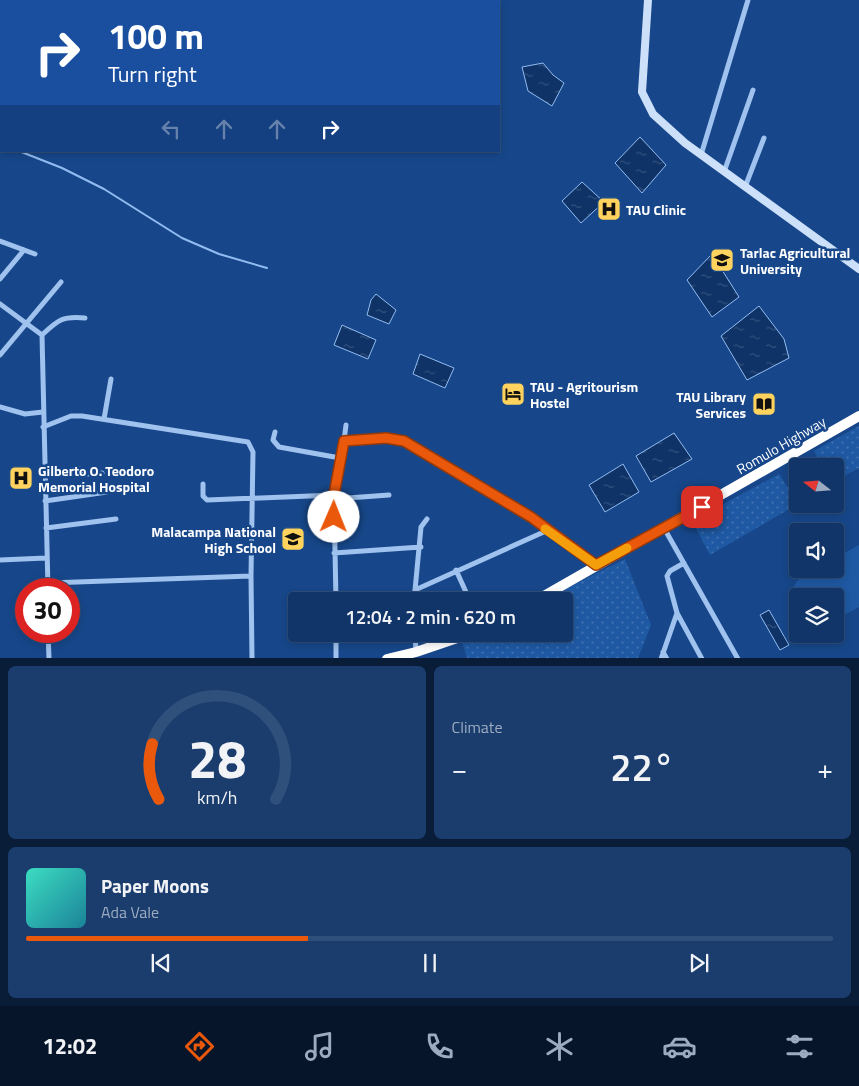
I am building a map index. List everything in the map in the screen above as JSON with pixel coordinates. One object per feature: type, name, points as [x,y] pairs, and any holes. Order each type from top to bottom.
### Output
[{"type":"highway","name":"Romulo Highway","points":[[550,592],[859,416]]},
{"type":"highway","points":[[387,658],[416,652],[445,642]]},
{"type":"street","points":[[648,0],[642,92],[653,114],[701,155],[859,269]]},
{"type":"street","points":[[701,155],[748,0]]},
{"type":"street","points":[[724,172],[753,90]]},
{"type":"street","points":[[745,187],[764,138]]},
{"type":"street","points":[[0,241],[35,254]]},
{"type":"street","points":[[0,279],[24,250]]},
{"type":"street","points":[[0,355],[2,347],[26,324],[61,282]]},
{"type":"street","points":[[0,304],[42,335]]},
{"type":"street","points":[[42,335],[62,318],[70,316],[85,318]]},
{"type":"street","points":[[42,335],[47,578]]},
{"type":"street","points":[[104,419],[111,379]]},
{"type":"street","points":[[0,407],[25,414],[43,412]]},
{"type":"street","points":[[43,426],[71,416],[104,419],[248,442],[253,452],[251,500],[252,658]]},
{"type":"street","points":[[336,592],[334,497],[346,425]]},
{"type":"street","points":[[275,432],[274,444],[279,447],[340,458]]},
{"type":"street","points":[[344,441],[386,438],[404,441],[531,517],[546,531],[596,565]]},
{"type":"street","points":[[44,473],[79,468],[88,474],[102,473]]},
{"type":"street","points":[[203,484],[203,496],[207,500],[389,494]]},
{"type":"street","points":[[45,500],[107,492]]},
{"type":"street","points":[[46,528],[116,519]]},
{"type":"street","points":[[415,590],[422,527],[427,519]]},
{"type":"street","points":[[664,528],[738,658]]},
{"type":"street","points":[[415,590],[546,531]]},
{"type":"street","points":[[334,552],[421,546]]},
{"type":"street","points":[[0,560],[46,558]]},
{"type":"street","points":[[684,563],[670,571],[667,576],[676,613],[702,658]]},
{"type":"street","points":[[456,570],[466,592]]},
{"type":"street","points":[[80,584],[251,576]]},
{"type":"street","points":[[661,658],[676,613]]},
{"type":"street","points":[[336,642],[336,658]]},
{"type":"street","points":[[415,642],[416,652]]},
{"type":"street","points":[[48,643],[49,658]]},
{"type":"street","points":[[663,652],[667,658]]},
{"type":"shaded area","points":[[859,426],[859,468],[844,476],[844,458],[818,458],[814,451]]},
{"type":"shaded area","points":[[779,474],[789,490],[789,509],[710,555],[692,521]]},
{"type":"shaded area","points":[[859,545],[859,607],[844,615],[844,588],[793,588],[800,578],[844,578],[844,553]]},
{"type":"shaded area","points":[[625,559],[651,625],[638,658],[467,658],[462,642],[573,642],[573,592],[560,592]]},
{"type":"water","points":[[543,63],[553,75],[564,83],[552,106],[528,91],[522,67]]},
{"type":"water","points":[[640,137],[666,165],[642,193],[615,163]]},
{"type":"water","points":[[582,182],[604,202],[581,223],[562,201]]},
{"type":"water","points":[[712,254],[739,297],[712,317],[687,280]]},
{"type":"water","points":[[376,294],[396,310],[389,324],[367,315],[371,300]]},
{"type":"water","points":[[759,306],[784,339],[789,358],[747,380],[721,336]]},
{"type":"water","points":[[342,325],[376,340],[368,359],[334,345]]},
{"type":"water","points":[[420,354],[454,368],[445,388],[413,374]]},
{"type":"water","points":[[674,433],[692,459],[651,482],[636,456]]},
{"type":"water","points":[[623,464],[639,492],[605,512],[589,485]]},
{"type":"water","points":[[769,610],[789,645],[780,650],[760,615]]},
{"type":"waterway","points":[[22,152],[62,168],[104,189],[182,238],[219,254],[267,268]]},
{"type":"slow traffic","points":[[545,529],[596,565],[627,548]]},
{"type":"place","name":"TAU Clinic","points":[[609,209]]},
{"type":"place","name":"Tarlac Agricultural University","points":[[722,260]]},
{"type":"place","name":"TAU - Agritourism Hostel","points":[[513,394]]},
{"type":"place","name":"TAU Library Services","points":[[764,404]]},
{"type":"place","name":"Gilberto O. Teodoro Memorial Hospital","points":[[21,478]]},
{"type":"place","name":"Malacampa National High School","points":[[293,539]]},
{"type":"route","points":[[334,517],[334,495],[344,441],[386,438],[396,438],[404,441],[484,491],[531,517],[546,531],[596,565],[702,507]]}]
